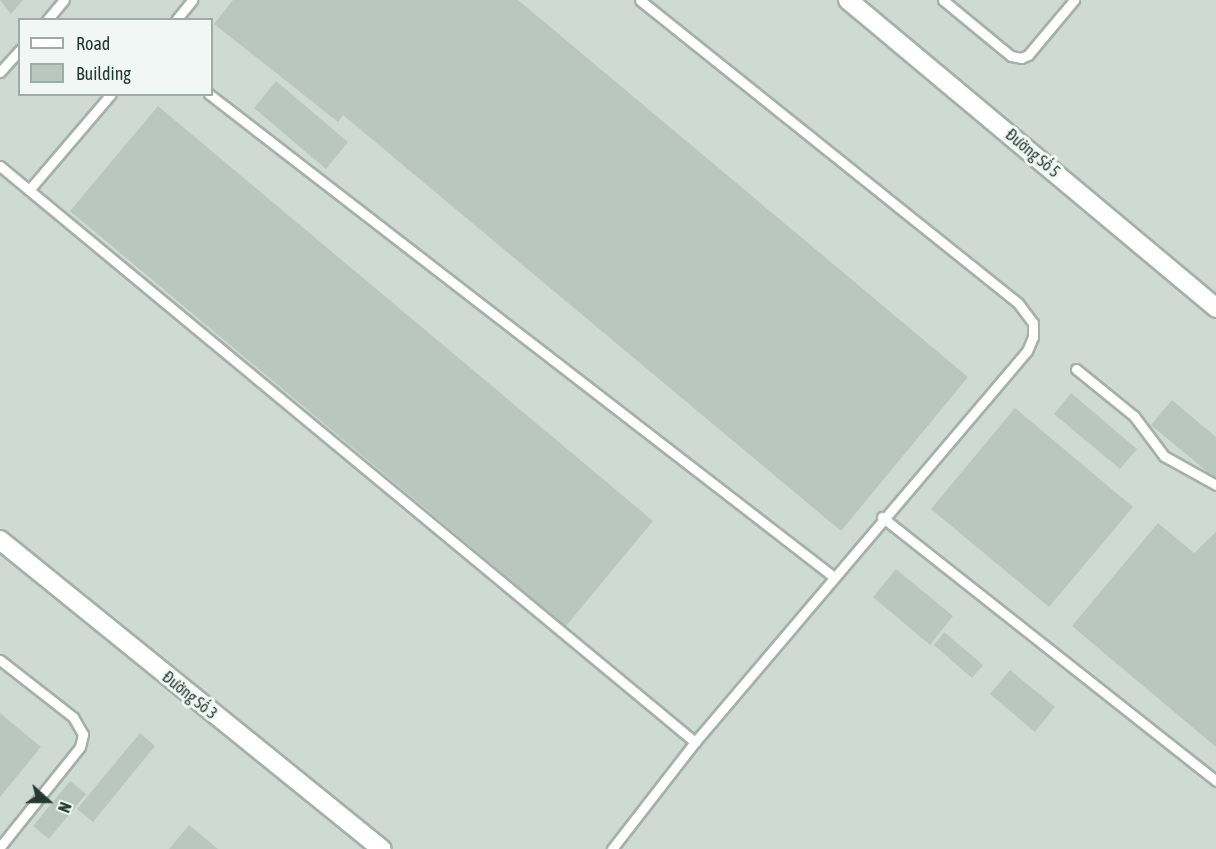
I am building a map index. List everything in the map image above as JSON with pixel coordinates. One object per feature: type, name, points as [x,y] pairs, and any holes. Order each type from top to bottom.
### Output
[{"type":"street","name":"Đường Số 5","points":[[848,0],[1216,308]]},
{"type":"street","name":"Đường Số 3","points":[[2,547],[381,849]]},
{"type":"lane","points":[[49,18],[64,0]]},
{"type":"lane","points":[[178,18],[192,0]]},
{"type":"lane","points":[[612,849],[694,741],[834,577],[882,517],[1027,351],[1033,336],[1028,311],[640,0]]},
{"type":"lane","points":[[943,0],[1011,56],[1020,58],[1028,55],[1074,0]]},
{"type":"lane","points":[[0,72],[18,52]]},
{"type":"lane","points":[[29,190],[109,96]]},
{"type":"lane","points":[[212,96],[834,577]]},
{"type":"lane","points":[[0,166],[694,741]]},
{"type":"lane","points":[[1076,369],[1134,416],[1164,456],[1216,485]]},
{"type":"lane","points":[[882,517],[1216,781]]},
{"type":"lane","points":[[0,660],[73,717],[83,734],[80,747],[0,847]]},
{"type":"shaded area","points":[[0,0],[1216,0],[1216,849],[0,849]]},
{"type":"building","points":[[0,0],[23,0],[11,14]]},
{"type":"building","points":[[233,0],[518,0],[968,377],[841,531],[343,115],[338,122],[214,24]]},
{"type":"building","points":[[276,81],[348,142],[326,169],[254,108]]},
{"type":"building","points":[[158,106],[653,521],[566,626],[70,211]]},
{"type":"building","points":[[1071,393],[1137,449],[1120,469],[1054,414]]},
{"type":"building","points":[[1172,400],[1216,437],[1216,479],[1151,425]]},
{"type":"building","points":[[1015,408],[1133,507],[1049,607],[931,509]]},
{"type":"building","points":[[1158,523],[1194,553],[1216,532],[1216,747],[1072,626]]},
{"type":"building","points":[[896,569],[953,616],[930,645],[873,597]]},
{"type":"building","points":[[944,632],[983,665],[972,678],[934,645]]},
{"type":"building","points":[[1010,670],[1055,707],[1035,732],[990,694]]},
{"type":"building","points":[[0,713],[41,747],[0,797]]},
{"type":"building","points":[[140,733],[155,746],[93,822],[77,809]]},
{"type":"building","points":[[70,781],[86,794],[49,839],[33,826]]},
{"type":"building","points":[[189,825],[218,849],[169,849]]}]
